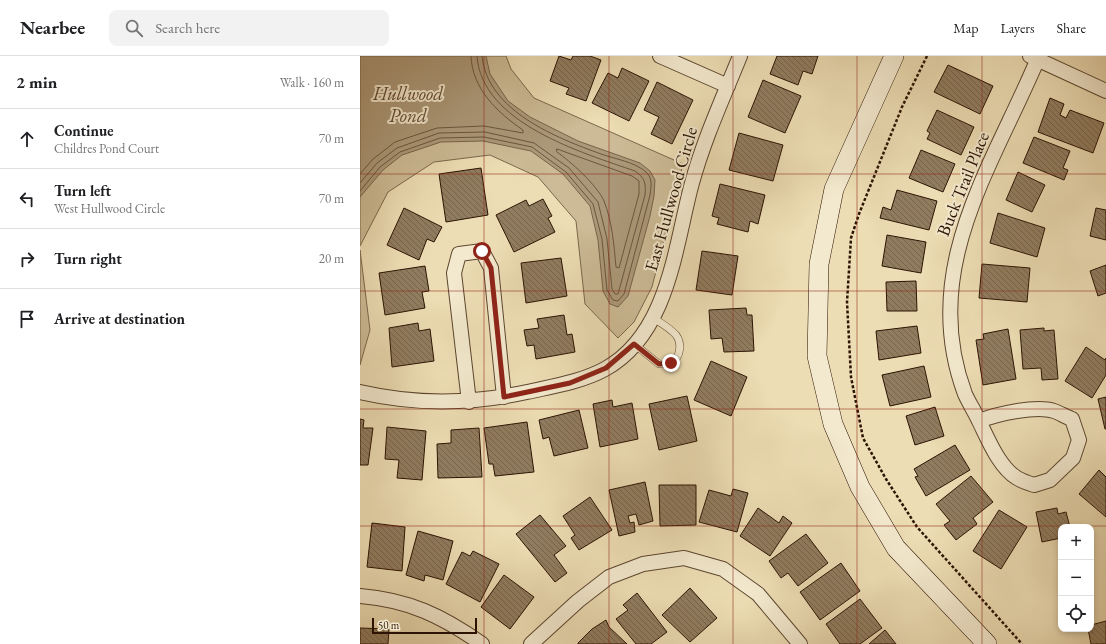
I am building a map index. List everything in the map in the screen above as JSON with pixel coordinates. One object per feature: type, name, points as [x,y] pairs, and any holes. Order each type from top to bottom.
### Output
[{"type":"street","points":[[660,56],[728,86]]},
{"type":"street","name":"East Hullwood Circle","points":[[360,392],[426,402],[469,402],[504,397],[570,383],[606,368],[633,346],[653,318],[668,281],[692,182],[709,130],[740,56]]},
{"type":"street","points":[[894,56],[834,189],[819,264],[817,356],[833,424],[860,487],[896,548],[987,644]]},
{"type":"street","points":[[1036,57],[1106,91]]},
{"type":"street","name":"Buck Trail Place","points":[[979,421],[1001,413],[1027,410],[1053,411],[1072,420],[1079,440],[1074,458],[1050,480],[1034,485],[1016,477],[998,458],[965,395],[956,361],[951,322],[951,288],[956,252],[969,210],[1036,57]]},
{"type":"street","points":[[469,402],[454,273],[459,254],[482,251],[491,268],[504,397]]},
{"type":"street","points":[[531,644],[578,601],[609,577],[643,564],[684,558],[723,569],[758,594],[800,644]]},
{"type":"street","points":[[360,596],[385,598],[423,610],[454,625],[482,644]]},
{"type":"lane","points":[[633,346],[659,364],[671,363],[677,358],[680,348],[677,336],[653,318]]},
{"type":"path","points":[[927,56],[902,107],[859,214],[851,238],[847,302],[851,377],[863,438],[886,479],[917,527],[1022,644]]},
{"type":"shaded area","name":"Hullwood Pond","points":[[360,56],[506,56],[511,69],[534,98],[683,164],[652,287],[634,322],[618,338],[585,304],[576,221],[538,177],[490,155],[434,162],[388,192],[360,246]]},
{"type":"shaded area","points":[[360,250],[370,330],[360,365]]},
{"type":"water","name":"Hullwood Pond","points":[[360,56],[486,56],[490,74],[508,101],[530,117],[578,141],[640,163],[650,171],[655,180],[654,196],[650,216],[628,296],[618,307],[610,304],[603,291],[598,240],[590,206],[563,174],[531,151],[483,141],[441,142],[402,155],[383,170],[360,197]]},
{"type":"building","points":[[559,56],[571,60],[573,56],[590,56],[601,60],[586,101],[566,94],[569,88],[550,81]]},
{"type":"building","points":[[777,56],[818,56],[812,74],[803,71],[798,85],[770,74]]},
{"type":"building","points":[[948,65],[993,86],[980,114],[934,92]]},
{"type":"building","points":[[622,68],[649,81],[629,121],[592,103],[608,73],[618,78]]},
{"type":"building","points":[[763,80],[801,96],[785,133],[748,117]]},
{"type":"building","points":[[657,82],[693,100],[672,144],[651,134],[659,117],[644,110]]},
{"type":"building","points":[[1050,98],[1064,104],[1060,115],[1066,118],[1070,110],[1104,123],[1093,153],[1038,132]]},
{"type":"building","points":[[937,110],[974,127],[961,155],[927,139],[930,133],[927,131]]},
{"type":"building","points":[[739,133],[783,145],[773,181],[729,170]]},
{"type":"building","points":[[1034,137],[1070,151],[1063,168],[1068,170],[1064,180],[1023,163]]},
{"type":"building","points":[[921,150],[955,164],[943,192],[909,178]]},
{"type":"building","points":[[481,168],[488,215],[446,222],[439,174]]},
{"type":"building","points":[[1018,172],[1045,185],[1032,212],[1006,200]]},
{"type":"building","points":[[720,184],[765,195],[758,224],[750,221],[748,232],[717,224],[719,218],[712,216]]},
{"type":"building","points":[[897,190],[937,201],[929,230],[880,218],[883,207],[891,210]]},
{"type":"building","points":[[543,199],[552,216],[548,218],[555,232],[514,252],[496,215],[526,200],[529,206]]},
{"type":"building","points":[[404,208],[442,227],[434,242],[427,239],[419,260],[387,245]]},
{"type":"building","points":[[1096,208],[1106,210],[1106,240],[1090,236]]},
{"type":"building","points":[[998,213],[1045,228],[1037,257],[990,243]]},
{"type":"building","points":[[887,235],[926,242],[921,273],[882,266]]},
{"type":"building","points":[[702,251],[738,256],[732,295],[696,290]]},
{"type":"building","points":[[561,258],[567,296],[526,303],[521,263]]},
{"type":"building","points":[[982,264],[1030,268],[1027,302],[979,298]]},
{"type":"building","points":[[1106,265],[1106,293],[1098,296],[1090,271]]},
{"type":"building","points":[[425,266],[429,291],[422,292],[425,308],[385,315],[379,273]]},
{"type":"building","points":[[916,281],[917,311],[887,311],[886,282]]},
{"type":"building","points":[[746,308],[747,315],[752,315],[754,351],[724,352],[722,338],[711,339],[709,310]]},
{"type":"building","points":[[564,315],[567,335],[572,334],[575,352],[536,359],[534,345],[527,346],[524,330],[539,328],[537,319]]},
{"type":"building","points":[[418,323],[419,331],[430,329],[434,361],[392,367],[389,328]]},
{"type":"building","points":[[917,326],[921,353],[879,360],[876,331]]},
{"type":"building","points":[[1044,328],[1044,331],[1054,330],[1058,379],[1042,380],[1041,368],[1023,369],[1020,330]]},
{"type":"building","points":[[1008,329],[1016,379],[983,385],[976,340],[984,339],[983,334]]},
{"type":"building","points":[[1086,347],[1105,360],[1106,358],[1106,375],[1092,398],[1065,381]]},
{"type":"building","points":[[711,361],[747,377],[731,416],[694,400]]},
{"type":"building","points":[[924,366],[931,397],[890,406],[882,375]]},
{"type":"building","points":[[687,396],[697,441],[659,450],[649,404]]},
{"type":"building","points":[[1106,397],[1106,429],[1105,429],[1098,399]]},
{"type":"building","points":[[612,400],[613,407],[632,403],[638,439],[600,447],[593,404]]},
{"type":"building","points":[[935,407],[944,436],[915,445],[906,416]]},
{"type":"building","points":[[579,410],[588,448],[554,456],[549,437],[543,439],[539,420]]},
{"type":"building","points":[[360,419],[364,420],[363,428],[373,428],[368,465],[360,465]]},
{"type":"building","points":[[527,422],[534,472],[495,476],[493,464],[489,464],[484,428]]},
{"type":"building","points":[[387,427],[426,431],[422,480],[397,478],[399,460],[385,459]]},
{"type":"building","points":[[479,428],[482,477],[438,478],[437,444],[451,443],[451,430]]},
{"type":"building","points":[[955,445],[970,470],[926,496],[915,477],[918,476],[914,469]]},
{"type":"building","points":[[1099,470],[1106,477],[1106,517],[1079,494]]},
{"type":"building","points":[[971,476],[993,502],[973,518],[977,524],[956,540],[944,525],[950,521],[936,504]]},
{"type":"building","points":[[645,482],[653,521],[639,525],[636,514],[628,516],[630,523],[634,522],[635,532],[619,536],[609,490]]},
{"type":"building","points":[[659,485],[696,485],[696,525],[660,526]]},
{"type":"building","points":[[733,489],[748,493],[737,532],[699,522],[709,490],[731,496]]},
{"type":"building","points":[[590,497],[612,530],[579,550],[571,538],[575,535],[563,516]]},
{"type":"building","points":[[758,508],[779,523],[783,516],[792,523],[770,556],[740,536]]},
{"type":"building","points":[[1057,508],[1058,514],[1066,512],[1069,524],[1058,524],[1058,539],[1042,542],[1036,512]]},
{"type":"building","points":[[999,510],[1027,527],[1001,569],[973,551]]},
{"type":"building","points":[[540,515],[566,546],[554,555],[567,573],[555,582],[516,534]]},
{"type":"building","points":[[372,523],[405,527],[402,571],[367,567]]},
{"type":"building","points":[[418,531],[453,541],[443,580],[425,575],[424,581],[406,575]]},
{"type":"building","points":[[806,534],[828,563],[798,586],[788,573],[781,578],[769,561]]},
{"type":"building","points":[[473,551],[499,564],[480,602],[446,584],[462,552],[470,556]]},
{"type":"building","points":[[841,563],[860,591],[820,620],[800,592]]},
{"type":"building","points":[[504,575],[534,597],[510,629],[481,607]]},
{"type":"building","points":[[690,588],[717,618],[690,642],[662,615]]},
{"type":"building","points":[[637,593],[667,632],[651,644],[636,644],[616,619],[628,610],[623,605]]},
{"type":"building","points":[[860,599],[882,628],[860,644],[840,644],[826,624]]},
{"type":"building","points":[[606,620],[609,627],[627,644],[578,644],[592,629]]},
{"type":"building","points":[[1106,621],[1106,644],[1091,644],[1089,632],[1094,632],[1094,624]]},
{"type":"building","points":[[360,628],[389,629],[388,644],[360,644]]},
{"type":"building","points":[[885,630],[896,644],[869,644]]},
{"type":"route","points":[[482,251],[491,268],[504,397],[570,383],[606,368],[632,348],[634,344],[647,356],[659,364],[671,363]]}]
